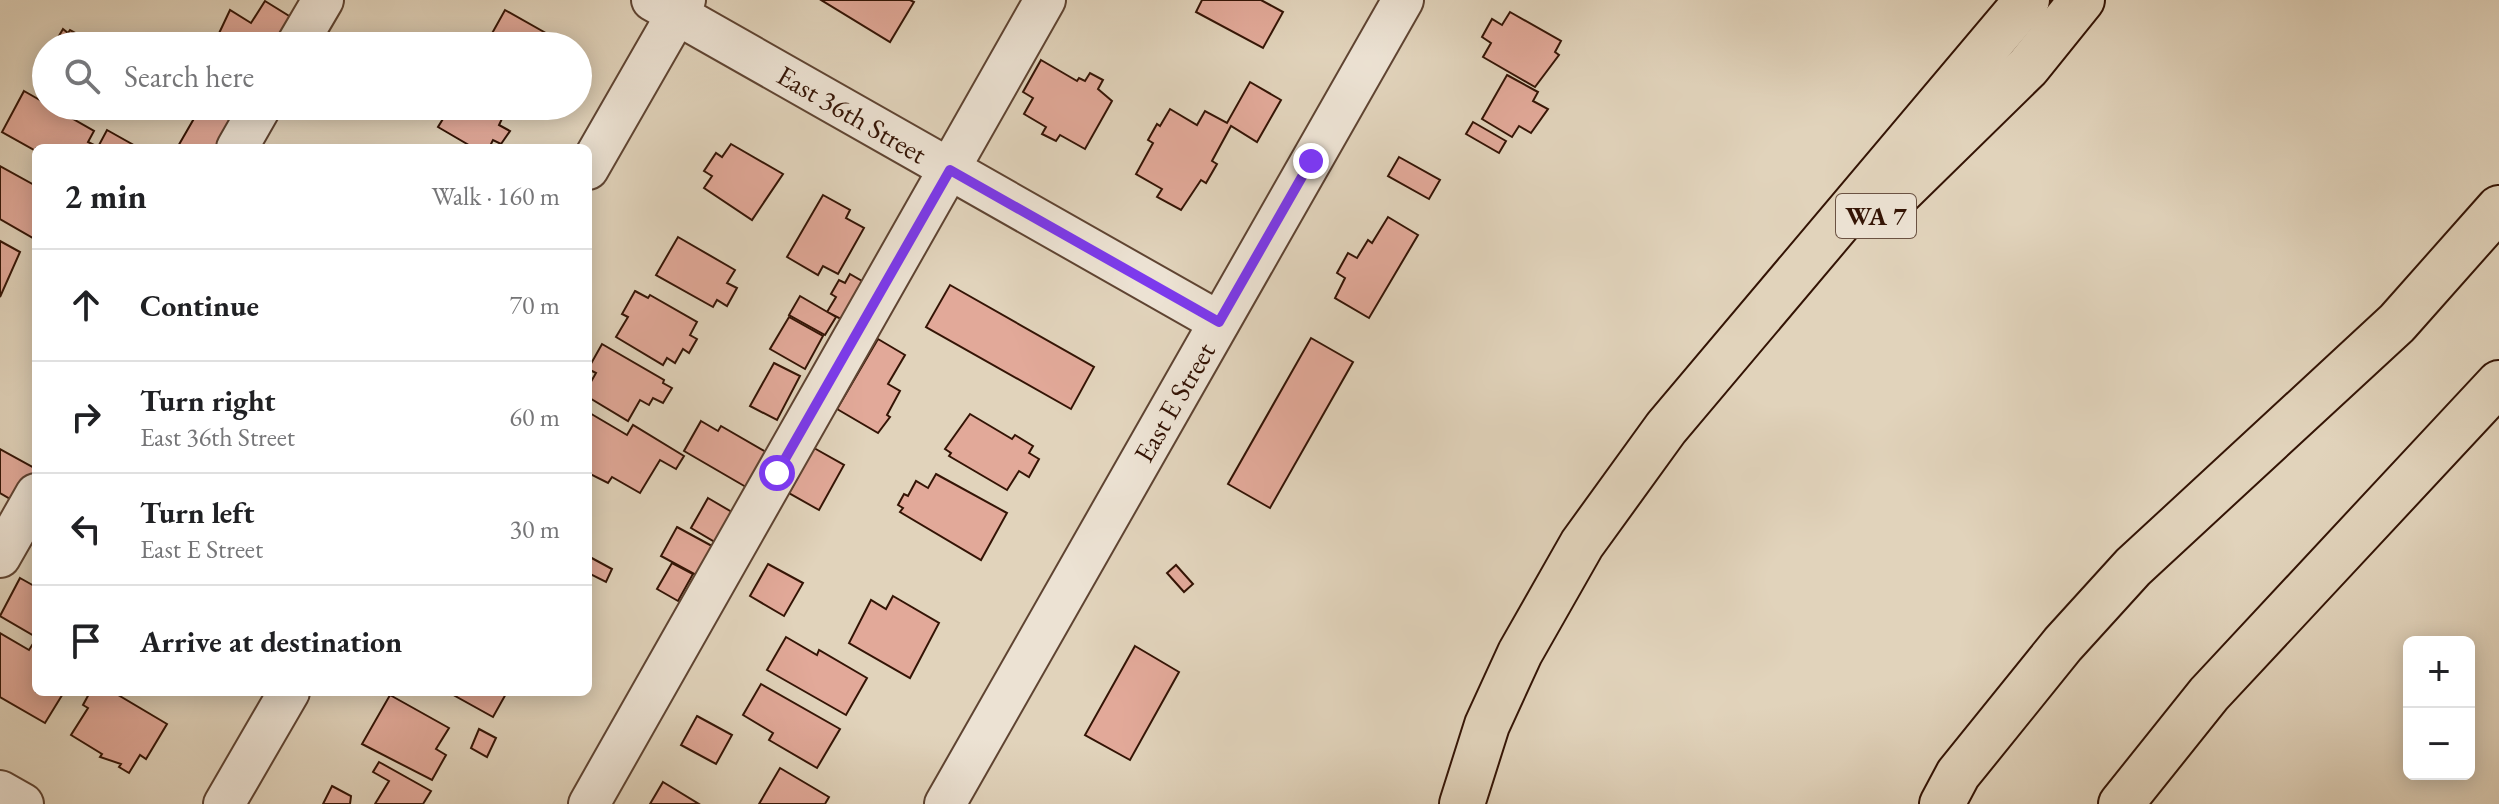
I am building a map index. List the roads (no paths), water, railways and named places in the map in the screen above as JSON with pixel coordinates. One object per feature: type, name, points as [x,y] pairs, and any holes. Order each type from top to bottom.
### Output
[{"type":"highway","points":[[1666,428],[2027,0]]},
{"type":"highway","name":"WA 7","points":[[1462,804],[1487,725],[1520,653],[1582,544],[1666,428],[1835,255],[2009,87],[2082,0]]},
{"type":"highway","points":[[1942,804],[1958,774],[2063,644],[2133,567],[2397,323],[2499,208]]},
{"type":"highway","points":[[2121,804],[2209,694],[2499,383]]},
{"type":"street","points":[[304,32],[323,0]]},
{"type":"street","points":[[589,804],[1045,0]]},
{"type":"street","name":"East E Street","points":[[945,804],[1403,0]]},
{"type":"street","points":[[592,161],[671,5]]},
{"type":"street","name":"East 36th Street","points":[[671,5],[950,170],[1219,322]]},
{"type":"street","points":[[239,144],[253,120]]},
{"type":"street","points":[[0,557],[32,501]]},
{"type":"street","points":[[224,804],[287,696]]},
{"type":"street","points":[[0,791],[23,804]]}]
